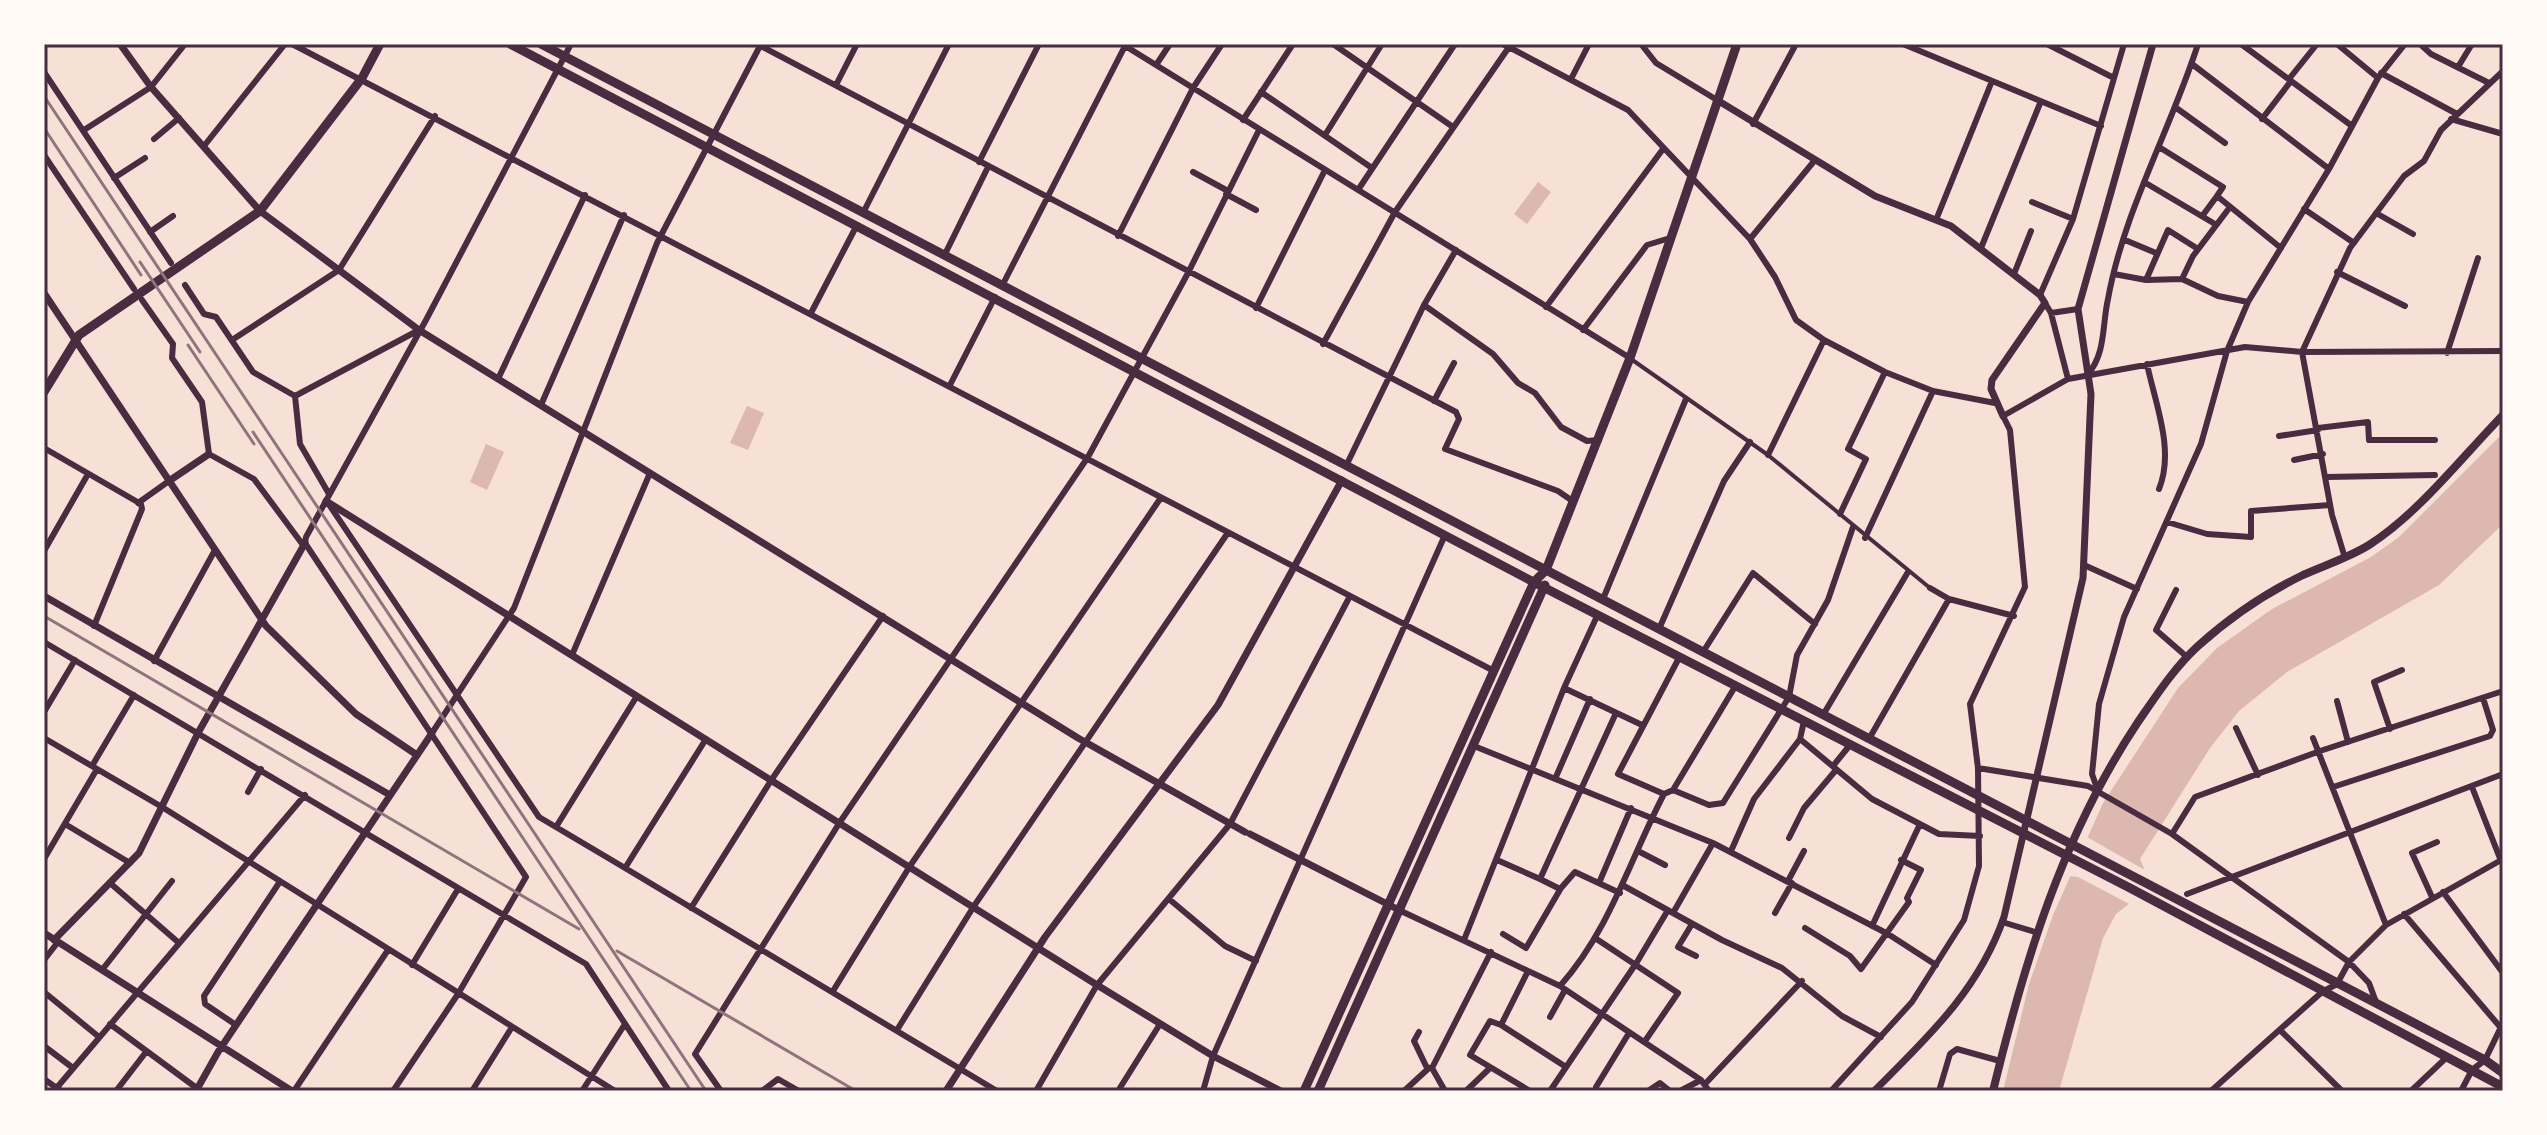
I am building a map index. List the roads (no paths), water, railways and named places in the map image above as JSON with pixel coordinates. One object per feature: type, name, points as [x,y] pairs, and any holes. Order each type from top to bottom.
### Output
[{"type":"main road","points":[[44,392],[74,341],[260,211],[362,78],[380,44]]},
{"type":"main road","points":[[510,44],[2503,1087]]},
{"type":"main road","points":[[541,44],[2485,1060],[2503,1073]]},
{"type":"main road","points":[[1318,1091],[1545,588],[1546,570],[1630,358],[1737,44]]},
{"type":"main road","points":[[1993,1091],[2035,932],[2128,738],[2187,657],[2217,631],[2278,589],[2345,558],[2388,531],[2503,415]]},
{"type":"main road","points":[[1304,1091],[1390,907],[1421,828],[1534,582],[1546,570]]},
{"type":"street","points":[[120,44],[151,87],[260,211],[419,330],[1084,741],[1300,861],[1562,988],[1645,1041],[1705,1085]]},
{"type":"street","points":[[84,130],[151,87],[185,44]]},
{"type":"street","points":[[204,146],[285,44]]},
{"type":"street","points":[[292,44],[512,156],[1088,457],[1160,499],[1494,671]]},
{"type":"street","points":[[44,960],[56,941],[139,853],[198,733],[304,544],[571,44]]},
{"type":"street","points":[[836,85],[857,44]]},
{"type":"street","points":[[863,213],[949,44]]},
{"type":"street","points":[[979,162],[1039,44]]},
{"type":"street","points":[[1156,65],[1170,44]]},
{"type":"street","points":[[1118,236],[1193,88],[1222,44]]},
{"type":"street","points":[[1243,120],[1293,44]]},
{"type":"street","points":[[1333,44],[1453,127]]},
{"type":"street","points":[[1325,135],[1382,44]]},
{"type":"street","points":[[1358,190],[1455,44]]},
{"type":"street","points":[[1518,53],[1522,44]]},
{"type":"street","points":[[1571,79],[1589,44]]},
{"type":"street","points":[[1641,44],[1656,63],[1753,124],[1875,196],[1951,226],[1981,248],[2042,299],[2051,313],[2068,379]]},
{"type":"street","points":[[1753,124],[1796,44]]},
{"type":"street","points":[[1903,44],[2101,126]]},
{"type":"street","points":[[2047,44],[2114,78]]},
{"type":"street","points":[[1831,1091],[1912,1002],[1970,906],[1979,866],[1981,813],[1970,704],[2014,616],[2026,576],[2010,430],[1995,403],[1992,380],[2042,299],[2073,219],[2124,44]]},
{"type":"street","points":[[1874,1091],[1955,1008],[1982,967],[2002,922],[2084,565],[2091,429],[2088,374],[2078,309],[2153,44]]},
{"type":"street","points":[[2088,374],[2100,361],[2114,274],[2144,182],[2198,44]]},
{"type":"street","points":[[2241,44],[2352,126]]},
{"type":"street","points":[[2262,119],[2317,44]]},
{"type":"street","points":[[2337,44],[2380,76],[2454,117],[2503,134]]},
{"type":"street","points":[[2102,793],[2092,774],[2099,704],[2124,617],[2201,444],[2227,351],[2248,302],[2329,169],[2380,76],[2405,44]]},
{"type":"street","points":[[2420,44],[2431,54],[2489,83]]},
{"type":"street","points":[[2458,67],[2472,44]]},
{"type":"street","points":[[110,1024],[197,1090],[236,1025],[509,616],[661,234],[759,45],[1456,412],[1459,419],[1445,449],[1558,491],[1574,502]]},
{"type":"street","points":[[1002,286],[1049,199],[1124,45],[1630,358],[1768,455],[1865,538],[1930,588],[1949,599],[2014,616]]},
{"type":"street","points":[[1323,344],[1395,212],[1506,46],[1628,110],[1750,239],[1774,276],[1796,320],[1824,340],[1885,372],[1933,391],[1995,403]]},
{"type":"street","points":[[2192,64],[2329,169]]},
{"type":"street","points":[[2345,558],[2330,505],[2302,352],[2337,272],[2354,243],[2404,176],[2424,161],[2441,130],[2503,71]]},
{"type":"street","points":[[44,72],[171,263]]},
{"type":"street","points":[[1936,220],[1992,81]]},
{"type":"street","points":[[1261,92],[1372,168]]},
{"type":"street","points":[[1981,248],[2041,101]]},
{"type":"street","points":[[2175,107],[2225,143]]},
{"type":"street","points":[[232,340],[339,270],[435,116]]},
{"type":"street","points":[[154,139],[179,118]]},
{"type":"street","points":[[721,1091],[695,1054],[840,822],[1088,457],[1188,273],[1259,130]]},
{"type":"street","points":[[2159,147],[2223,187],[2203,215]]},
{"type":"street","points":[[1546,307],[1663,149]]},
{"type":"street","points":[[44,156],[134,289]]},
{"type":"street","points":[[114,178],[145,158]]},
{"type":"street","points":[[1750,239],[1815,160]]},
{"type":"street","points":[[944,256],[988,167]]},
{"type":"street","points":[[1256,308],[1325,170]]},
{"type":"street","points":[[1193,172],[1256,210]]},
{"type":"street","points":[[2144,182],[2215,224]]},
{"type":"street","points":[[498,379],[585,195]]},
{"type":"street","points":[[2217,196],[2281,248]]},
{"type":"street","points":[[2032,202],[2073,219]]},
{"type":"street","points":[[2182,279],[2198,249],[2230,207]]},
{"type":"street","points":[[2304,209],[2354,243]]},
{"type":"street","points":[[2376,213],[2413,234]]},
{"type":"street","points":[[541,405],[624,215]]},
{"type":"street","points":[[150,232],[173,216]]},
{"type":"street","points":[[811,313],[857,225]]},
{"type":"street","points":[[2146,280],[2168,230],[2198,249]]},
{"type":"street","points":[[2014,274],[2031,231]]},
{"type":"street","points":[[2185,240],[2190,232]]},
{"type":"street","points":[[1583,330],[1647,245],[1670,238]]},
{"type":"street","points":[[2125,240],[2156,253]]},
{"type":"street","points":[[1346,466],[1424,305],[1456,250]]},
{"type":"street","points":[[2447,353],[2478,258]]},
{"type":"street","points":[[2337,272],[2405,306]]},
{"type":"street","points":[[2114,274],[2146,280],[2182,279],[2218,296],[2248,302]]},
{"type":"street","points":[[185,285],[204,314],[216,317],[253,372],[295,396]]},
{"type":"street","points":[[44,293],[261,619],[356,714],[417,755]]},
{"type":"street","points":[[950,385],[995,297]]},
{"type":"street","points":[[142,300],[173,344],[172,358],[202,402],[209,454]]},
{"type":"street","points":[[44,302],[54,308]]},
{"type":"street","points":[[1424,305],[1493,354],[1518,383],[1535,393],[1561,427],[1587,441],[1599,440]]},
{"type":"street","points":[[2051,313],[2078,309]]},
{"type":"street","points":[[295,396],[419,330]]},
{"type":"street","points":[[1768,455],[1824,340]]},
{"type":"street","points":[[2003,416],[2068,379],[2245,347],[2302,352],[2503,351]]},
{"type":"street","points":[[1434,401],[1454,363]]},
{"type":"street","points":[[2147,364],[2162,422],[2165,467],[2160,486],[2180,491]]},
{"type":"street","points":[[1840,514],[1866,459],[1848,449],[1885,372]]},
{"type":"street","points":[[1865,538],[1933,391]]},
{"type":"street","points":[[295,396],[300,444],[327,498],[539,817],[997,1091]]},
{"type":"street","points":[[1603,599],[1686,399]]},
{"type":"street","points":[[2279,436],[2368,422],[2369,440],[2435,440]]},
{"type":"street","points":[[1659,629],[1724,481],[1750,442]]},
{"type":"street","points":[[44,448],[139,504],[142,509],[94,626]]},
{"type":"street","points":[[139,504],[209,454]]},
{"type":"street","points":[[209,454],[254,479],[304,544],[526,877],[458,994],[393,1091]]},
{"type":"street","points":[[2294,460],[2323,454]]},
{"type":"street","points":[[572,655],[650,473]]},
{"type":"street","points":[[44,551],[88,474]]},
{"type":"street","points":[[2327,477],[2435,475]]},
{"type":"street","points":[[946,1091],[1038,947],[1218,705],[1342,480]]},
{"type":"street","points":[[327,498],[509,616],[1097,985],[1213,1056],[1281,1091]]},
{"type":"street","points":[[833,991],[910,866],[1160,499]]},
{"type":"street","points":[[2167,522],[2207,534],[2251,537],[2251,511],[2330,505]]},
{"type":"street","points":[[1673,790],[1709,805],[1723,803],[1789,697],[1797,655],[1828,600],[1853,527]]},
{"type":"street","points":[[897,1030],[974,906],[1227,534]]},
{"type":"street","points":[[1203,1091],[1213,1056],[1445,535]]},
{"type":"street","points":[[154,661],[215,550]]},
{"type":"street","points":[[2084,565],[2137,589]]},
{"type":"street","points":[[1823,715],[1908,572]]},
{"type":"street","points":[[1703,652],[1753,573],[1815,624]]},
{"type":"street","points":[[2176,590],[2156,630],[2187,657]]},
{"type":"street","points":[[44,596],[390,795]]},
{"type":"street","points":[[1036,1091],[1097,985],[1230,824],[1350,596]]},
{"type":"street","points":[[1869,739],[1949,599]]},
{"type":"street","points":[[1464,940],[1564,688],[1598,614]]},
{"type":"street","points":[[691,908],[772,779],[883,616]]},
{"type":"street","points":[[44,642],[586,964],[669,1091]]},
{"type":"street","points":[[1664,794],[1618,774],[1680,656]]},
{"type":"street","points":[[44,712],[75,660]]},
{"type":"street","points":[[2390,729],[2374,682],[2402,670]]},
{"type":"street","points":[[1550,1017],[1562,988],[1622,889],[1664,794],[1673,790],[1736,685]]},
{"type":"street","points":[[1564,688],[1642,725]]},
{"type":"street","points":[[2172,834],[2195,797],[2320,751],[2503,691]]},
{"type":"street","points":[[44,859],[134,695]]},
{"type":"street","points":[[556,827],[637,696]]},
{"type":"street","points":[[2333,787],[2490,736],[2493,730],[2483,698]]},
{"type":"street","points":[[1555,779],[1590,699]]},
{"type":"street","points":[[2337,701],[2348,742]]},
{"type":"street","points":[[1540,879],[1616,713]]},
{"type":"street","points":[[1731,851],[1754,799],[1800,739],[1804,721]]},
{"type":"street","points":[[2236,728],[2258,775]]},
{"type":"street","points":[[44,738],[162,807],[615,1091]]},
{"type":"street","points":[[2313,738],[2386,925]]},
{"type":"street","points":[[625,868],[706,739]]},
{"type":"street","points":[[1800,739],[1872,799],[1939,834],[1980,836]]},
{"type":"street","points":[[1789,838],[1804,808],[1850,745]]},
{"type":"street","points":[[1474,746],[1653,816],[1731,851],[1888,934],[1936,965]]},
{"type":"street","points":[[1978,768],[2102,793],[2163,828],[2349,962],[2369,983],[2377,1005]]},
{"type":"street","points":[[248,792],[261,769]]},
{"type":"street","points":[[2187,894],[2503,774]]},
{"type":"street","points":[[2211,1091],[2322,992],[2337,984],[2349,962],[2386,925],[2502,861],[2472,787]]},
{"type":"street","points":[[44,1079],[57,1090],[305,795]]},
{"type":"street","points":[[1599,883],[1631,808]]},
{"type":"street","points":[[65,824],[130,863]]},
{"type":"street","points":[[1872,926],[1920,824]]},
{"type":"street","points":[[2432,897],[2412,853],[2437,842]]},
{"type":"street","points":[[1550,1091],[1713,843]]},
{"type":"street","points":[[1638,851],[1665,865]]},
{"type":"street","points":[[1775,913],[1804,851]]},
{"type":"street","points":[[1497,860],[1560,889]]},
{"type":"street","points":[[1805,928],[1850,956],[1861,969],[1909,902],[1907,898],[1921,870],[1901,860]]},
{"type":"street","points":[[1503,934],[1526,948],[1560,889],[1575,872],[1670,911],[1782,968],[1842,1016],[1881,1037]]},
{"type":"street","points":[[102,970],[172,881]]},
{"type":"street","points":[[110,883],[179,943]]},
{"type":"street","points":[[236,1025],[205,1004],[204,996],[279,883]]},
{"type":"street","points":[[412,965],[458,889]]},
{"type":"street","points":[[2443,892],[2503,973]]},
{"type":"street","points":[[1169,899],[1225,946],[1256,961]]},
{"type":"street","points":[[2404,914],[2502,1026],[2485,1060],[2472,1070],[2461,1091]]},
{"type":"street","points":[[2002,922],[2035,932]]},
{"type":"street","points":[[1692,924],[1678,947],[1696,956]]},
{"type":"street","points":[[44,933],[293,1091],[388,950]]},
{"type":"street","points":[[1595,938],[1678,993],[1645,1041]]},
{"type":"street","points":[[1404,1091],[1430,1068],[1491,952]]},
{"type":"street","points":[[1501,1025],[1528,971]]},
{"type":"street","points":[[1680,1091],[1705,1085],[1802,981]]},
{"type":"street","points":[[44,992],[99,1037]]},
{"type":"street","points":[[1528,1091],[1470,1055],[1490,1021],[1566,1067]]},
{"type":"street","points":[[582,1091],[625,1024]]},
{"type":"street","points":[[1118,1091],[1160,1024]]},
{"type":"street","points":[[472,1091],[512,1027]]},
{"type":"street","points":[[2280,1030],[2344,1091]]},
{"type":"street","points":[[1419,1032],[1414,1041],[1445,1091]]},
{"type":"street","points":[[1596,1087],[1629,1033]]},
{"type":"street","points":[[44,1046],[73,1068]]},
{"type":"street","points":[[1939,1091],[1950,1054],[1957,1049],[2000,1061]]},
{"type":"street","points":[[116,1091],[146,1052]]},
{"type":"street","points":[[2415,1090],[2447,1057]]},
{"type":"street","points":[[1466,1091],[1490,1068]]},
{"type":"street","points":[[762,1091],[778,1079],[799,1091]]},
{"type":"street","points":[[1648,1091],[1660,1083],[1670,1091]]},
{"type":"railway","points":[[44,96],[706,1091]]},
{"type":"railway","points":[[44,128],[141,275]]},
{"type":"railway","points":[[140,262],[200,352]]},
{"type":"railway","points":[[188,345],[254,444]]},
{"type":"railway","points":[[253,432],[691,1091]]},
{"type":"railway","points":[[44,616],[579,929]]},
{"type":"railway","points":[[617,951],[856,1091]]}]
